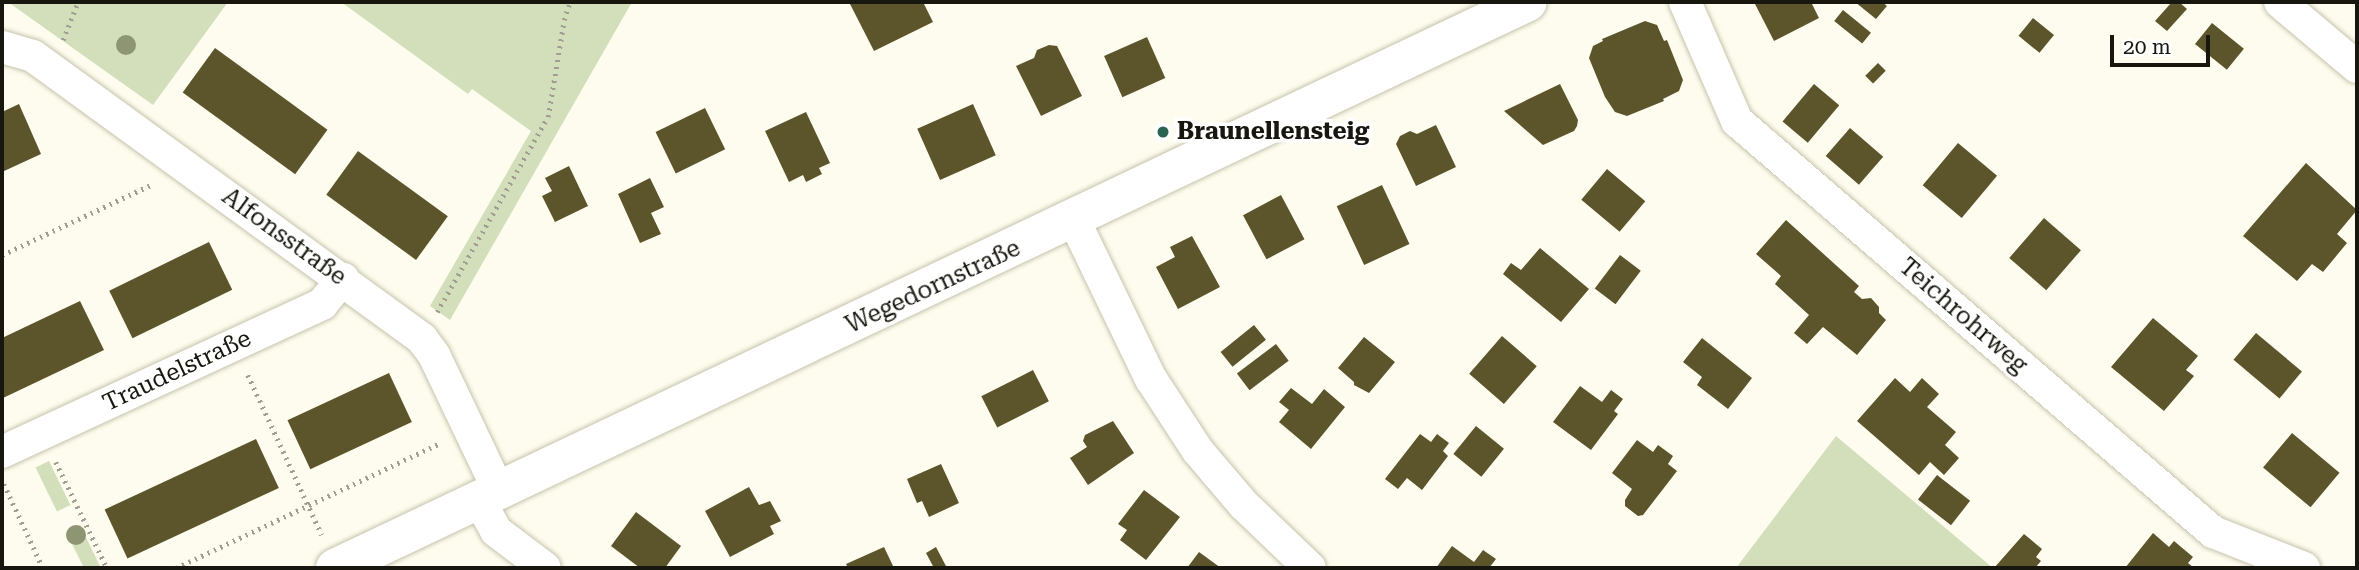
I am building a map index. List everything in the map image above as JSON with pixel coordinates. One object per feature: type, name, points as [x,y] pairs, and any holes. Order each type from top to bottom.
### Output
[{"type":"street","name":"Wegedornstraße","points":[[330,554],[489,496],[1074,220],[1484,11],[1528,2]]},
{"type":"street","name":"Teichrohrweg","points":[[1685,2],[1737,121],[2213,532],[2304,568]]},
{"type":"street","points":[[2280,2],[2357,67]]},
{"type":"street","name":"Alfonsstraße","points":[[2,47],[33,57],[343,279],[422,339],[434,355],[489,496],[496,531],[545,568]]},
{"type":"street","points":[[1074,220],[1151,379],[1198,451],[1244,506],[1310,568]]},
{"type":"street","name":"Traudelstraße","points":[[7,463],[234,345],[322,304],[343,279]]},
{"type":"path","points":[[59,48],[78,2]]},
{"type":"path","points":[[422,339],[548,117],[564,20],[570,2]]},
{"type":"path","points":[[2,255],[162,180]]},
{"type":"path","points":[[234,345],[330,554]]},
{"type":"path","points":[[176,568],[445,441]]},
{"type":"path","points":[[54,456],[107,568]]},
{"type":"path","points":[[7,463],[2,480],[43,568]]},
{"type":"green space","points":[[8,2],[228,2],[153,105]]},
{"type":"green space","points":[[341,2],[632,2],[450,320],[430,306],[531,131],[472,89],[468,94]]},
{"type":"green space","points":[[1836,436],[1993,568],[1736,568]]},
{"type":"green space","points":[[49,461],[70,505],[57,512],[36,468]]},
{"type":"green space","points":[[80,525],[101,568],[84,568],[66,532]]},
{"type":"building","points":[[849,2],[923,2],[933,22],[874,51]]},
{"type":"building","points":[[1754,2],[1811,2],[1819,18],[1774,41]]},
{"type":"building","points":[[1855,2],[1882,2],[1887,6],[1876,19]]},
{"type":"building","points":[[2172,2],[2179,2],[2187,9],[2167,31],[2155,21]]},
{"type":"building","points":[[1843,10],[1871,33],[1862,44],[1834,21]]},
{"type":"building","points":[[2033,18],[2054,35],[2040,53],[2019,36]]},
{"type":"building","points":[[1645,21],[1657,25],[1664,41],[1667,40],[1683,80],[1679,91],[1663,99],[1664,101],[1627,116],[1615,112],[1605,97],[1589,58],[1593,46],[1603,41],[1602,39]]},
{"type":"building","points":[[2212,23],[2244,49],[2227,70],[2195,44]]},
{"type":"building","points":[[1147,37],[1165,78],[1122,97],[1104,56]]},
{"type":"building","points":[[1049,45],[1057,46],[1082,96],[1041,116],[1016,66],[1034,58],[1037,50]]},
{"type":"building","points":[[215,48],[327,130],[295,174],[183,92]]},
{"type":"building","points":[[1878,63],[1886,71],[1873,84],[1865,76]]},
{"type":"building","points":[[1560,84],[1578,120],[1577,126],[1574,131],[1543,145],[1504,111]]},
{"type":"building","points":[[1814,84],[1839,105],[1808,143],[1783,122]]},
{"type":"building","points":[[19,104],[41,154],[2,172],[2,112]]},
{"type":"building","points":[[973,104],[996,155],[940,180],[917,129]]},
{"type":"building","points":[[705,108],[725,149],[676,173],[656,132]]},
{"type":"building","points":[[806,112],[830,163],[819,168],[822,174],[806,182],[803,175],[789,182],[765,131]]},
{"type":"building","points":[[1436,125],[1456,167],[1416,186],[1396,144],[1400,136],[1410,131],[1417,134]]},
{"type":"building","points":[[1850,128],[1883,157],[1859,185],[1826,156]]},
{"type":"building","points":[[1958,143],[1997,176],[1962,218],[1923,185]]},
{"type":"building","points":[[358,151],[448,216],[416,260],[326,195]]},
{"type":"building","points":[[2306,163],[2357,210],[2337,234],[2347,243],[2323,272],[2312,264],[2297,281],[2243,236]]},
{"type":"building","points":[[569,166],[588,206],[555,222],[542,196],[552,191],[545,178]]},
{"type":"building","points":[[1607,169],[1645,201],[1620,232],[1581,200]]},
{"type":"building","points":[[650,178],[664,207],[651,213],[661,234],[640,243],[618,194]]},
{"type":"building","points":[[1382,185],[1409,244],[1364,265],[1337,206]]},
{"type":"building","points":[[1281,195],[1304,239],[1267,259],[1243,215]]},
{"type":"building","points":[[2044,218],[2081,250],[2046,290],[2009,258]]},
{"type":"building","points":[[1786,220],[1859,286],[1854,292],[1862,299],[1871,298],[1886,320],[1857,355],[1823,327],[1807,344],[1794,333],[1809,315],[1775,284],[1781,276],[1756,254]]},
{"type":"building","points":[[1192,236],[1220,287],[1178,309],[1156,267],[1175,257],[1170,247]]},
{"type":"building","points":[[209,242],[232,290],[132,338],[109,291]]},
{"type":"building","points":[[1540,248],[1589,289],[1561,322],[1503,274],[1511,263],[1521,270]]},
{"type":"building","points":[[1620,255],[1641,271],[1615,304],[1595,289]]},
{"type":"building","points":[[80,301],[104,350],[3,398],[2,338]]},
{"type":"building","points":[[2153,318],[2198,356],[2186,370],[2194,376],[2164,411],[2111,367]]},
{"type":"building","points":[[1254,325],[1266,340],[1233,367],[1221,352]]},
{"type":"building","points":[[2256,333],[2302,372],[2279,398],[2234,360]]},
{"type":"building","points":[[1502,336],[1537,366],[1504,404],[1469,374]]},
{"type":"building","points":[[1364,337],[1395,362],[1369,393],[1354,385],[1338,368]]},
{"type":"building","points":[[1702,338],[1752,378],[1728,409],[1697,385],[1702,377],[1683,362]]},
{"type":"building","points":[[1276,344],[1289,361],[1250,390],[1237,373]]},
{"type":"building","points":[[1033,370],[1049,401],[997,428],[981,396]]},
{"type":"building","points":[[389,373],[412,422],[310,469],[287,420]]},
{"type":"building","points":[[1895,378],[1910,392],[1922,378],[1939,394],[1927,407],[1956,432],[1945,445],[1959,458],[1944,475],[1930,462],[1919,475],[1857,421]]},
{"type":"building","points":[[1580,386],[1602,402],[1611,390],[1623,399],[1614,411],[1618,414],[1591,450],[1553,422]]},
{"type":"building","points":[[1291,388],[1312,404],[1324,389],[1345,407],[1311,449],[1279,422],[1289,410],[1279,402]]},
{"type":"building","points":[[1113,421],[1134,453],[1088,485],[1070,458],[1087,447],[1083,441],[1085,435]]},
{"type":"building","points":[[1476,426],[1504,449],[1481,477],[1453,454]]},
{"type":"building","points":[[2292,433],[2339,473],[2311,507],[2263,467]]},
{"type":"building","points":[[1420,434],[1431,442],[1437,434],[1449,443],[1443,451],[1448,456],[1422,490],[1407,478],[1398,489],[1385,479]]},
{"type":"building","points":[[256,439],[279,488],[127,559],[105,510]]},
{"type":"building","points":[[1637,440],[1653,452],[1658,445],[1673,456],[1668,464],[1677,471],[1643,515],[1638,516],[1625,506],[1625,500],[1632,489],[1612,473]]},
{"type":"building","points":[[941,464],[959,503],[929,517],[922,501],[917,503],[907,479]]},
{"type":"building","points":[[1937,475],[1970,501],[1951,525],[1918,499]]},
{"type":"building","points":[[749,487],[759,505],[770,501],[781,521],[770,526],[774,534],[730,557],[705,511]]},
{"type":"building","points":[[1144,490],[1180,517],[1146,560],[1120,540],[1127,530],[1118,524]]},
{"type":"building","points":[[636,512],[681,546],[665,568],[640,568],[611,546]]},
{"type":"building","points":[[2153,533],[2169,547],[2174,541],[2193,557],[2188,563],[2194,568],[2125,568]]},
{"type":"building","points":[[2024,534],[2042,549],[2036,557],[2041,561],[2035,568],[1994,568]]},
{"type":"building","points":[[1452,546],[1474,562],[1483,550],[1496,559],[1489,568],[1436,568]]},
{"type":"building","points":[[884,547],[894,568],[848,568],[846,564]]},
{"type":"building","points":[[936,547],[947,568],[934,568],[926,553]]},
{"type":"building","points":[[1199,552],[1221,568],[1187,568]]},
{"type":"place","name":"Braunellensteig","points":[[1163,132]]}]
